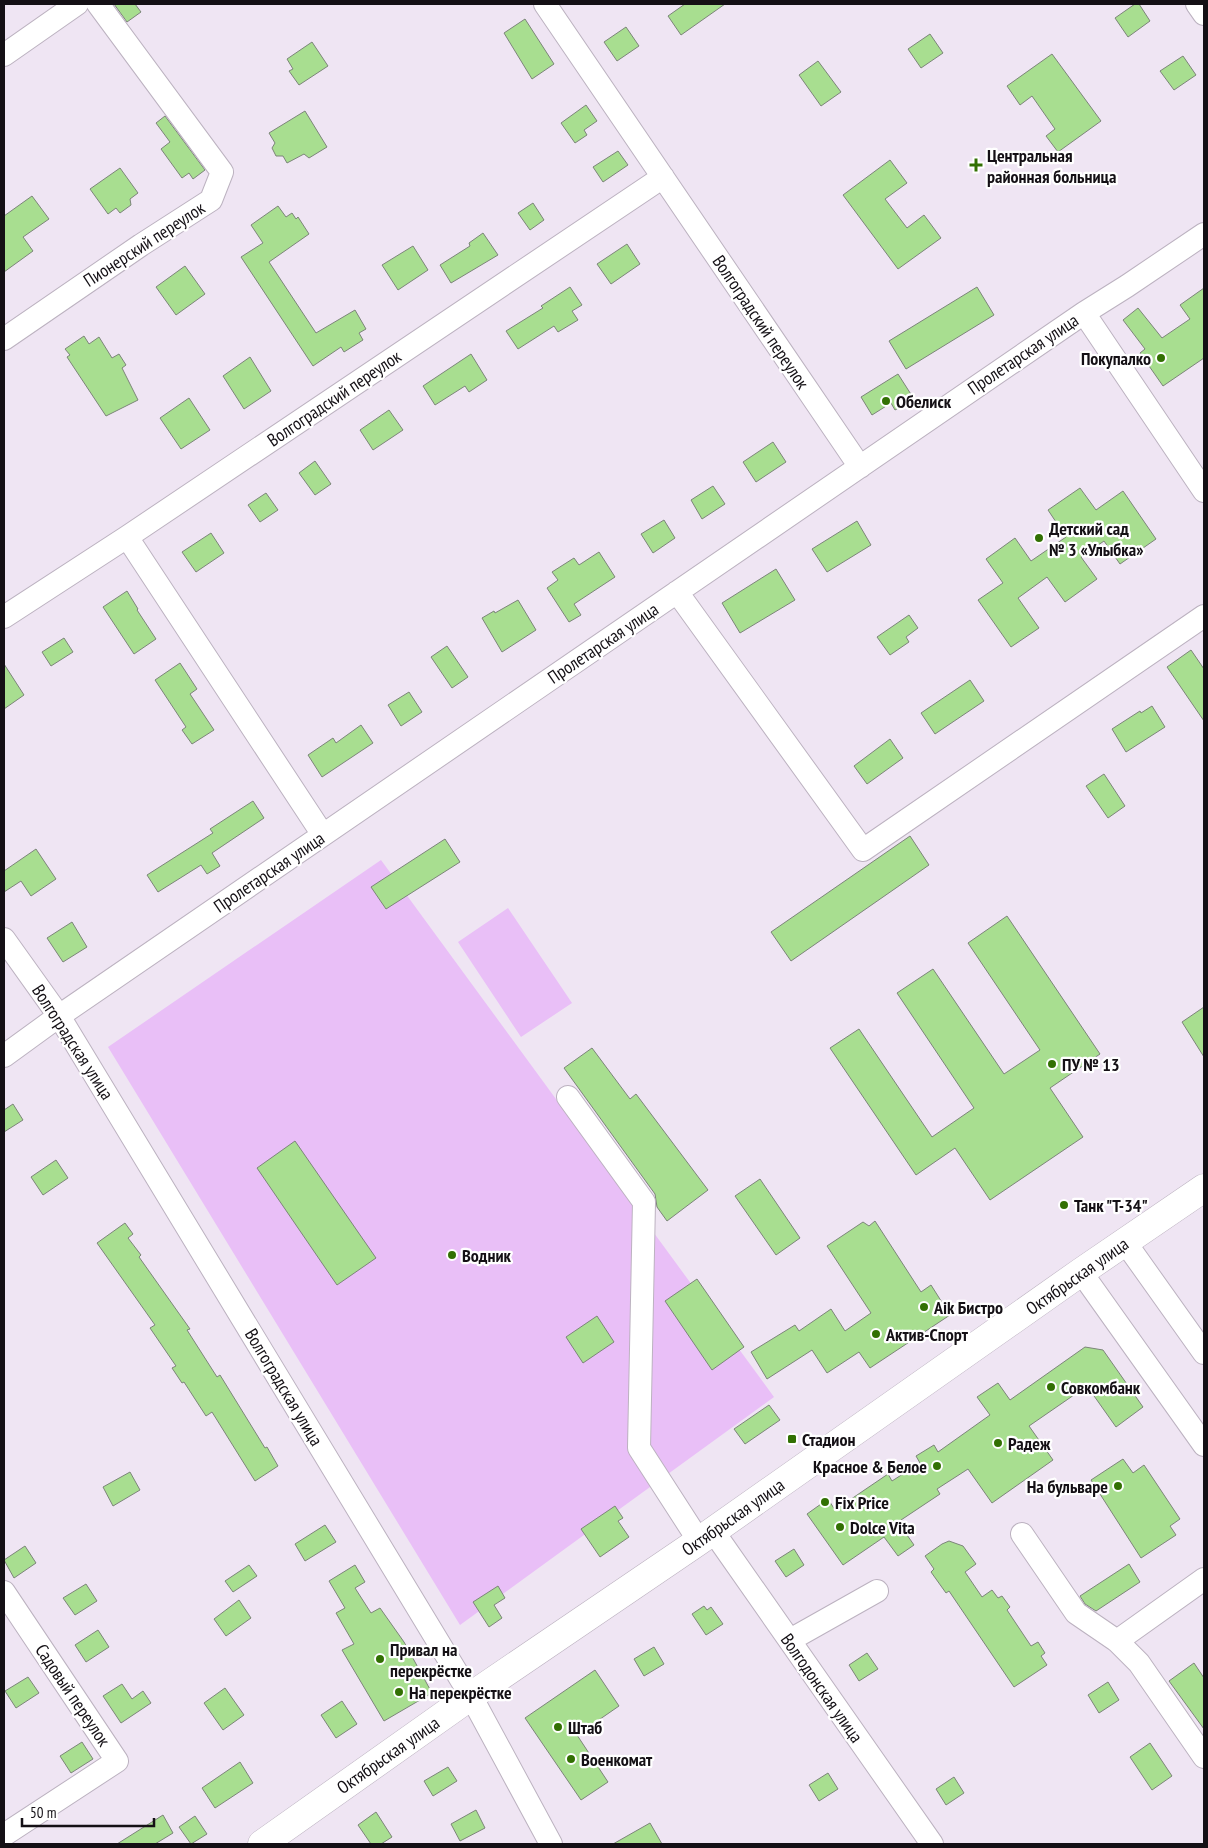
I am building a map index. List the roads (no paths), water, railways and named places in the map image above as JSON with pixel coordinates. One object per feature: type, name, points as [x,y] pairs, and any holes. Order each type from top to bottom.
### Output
[{"type":"main road","name":"Октябрьская улица","points":[[262,1844],[471,1696],[706,1536],[1081,1272],[1204,1188]]},
{"type":"street","points":[[4,55],[77,4]]},
{"type":"street","name":"Пионерский переулок","points":[[4,339],[141,245],[211,200],[222,172],[98,4]]},
{"type":"street","name":"Волгоградский переулок","points":[[545,4],[860,467]]},
{"type":"street","points":[[1197,4],[1204,14]]},
{"type":"street","name":"Волгоградский переулок","points":[[4,617],[127,537],[663,177]]},
{"type":"street","name":"Пролетарская улица","points":[[4,1056],[59,1016],[1084,313],[1204,234]]},
{"type":"street","points":[[1084,313],[1204,490]]},
{"type":"street","points":[[127,537],[323,835]]},
{"type":"street","points":[[677,592],[863,850],[1204,616]]},
{"type":"street","name":"Волгоградская улица","points":[[4,939],[59,1016],[471,1696],[551,1844]]},
{"type":"street","name":"Волгодонская улица","points":[[568,1097],[644,1202],[640,1448],[706,1536],[790,1640],[932,1844]]},
{"type":"street","points":[[1125,1242],[1204,1353]]},
{"type":"street","points":[[1081,1272],[1204,1445]]},
{"type":"street","points":[[1022,1534],[1076,1613],[1117,1641],[1139,1663],[1204,1757]]},
{"type":"street","points":[[1117,1641],[1204,1579]]},
{"type":"street","points":[[790,1640],[877,1591]]},
{"type":"street","name":"Садовый переулок","points":[[4,1592],[117,1761],[4,1835]]},
{"type":"place","name":"Центральная районная больница","points":[[976,165]]},
{"type":"place","name":"Покупалко","points":[[1161,358]]},
{"type":"place","name":"Обелиск","points":[[886,401]]},
{"type":"place","name":"Детский сад № 3 «Улыбка»","points":[[1039,538]]},
{"type":"place","name":"ПУ № 13","points":[[1052,1064]]},
{"type":"place","name":"Танк \"Т-34\"","points":[[1064,1205]]},
{"type":"place","name":"Водник","points":[[452,1255]]},
{"type":"place","name":"Aik Бистро","points":[[924,1307]]},
{"type":"place","name":"Актив-Спорт","points":[[876,1334]]},
{"type":"place","name":"Совкомбанк","points":[[1051,1387]]},
{"type":"place","name":"Стадион","points":[[792,1439]]},
{"type":"place","name":"Радеж","points":[[998,1443]]},
{"type":"place","name":"Красное & Белое","points":[[937,1466]]},
{"type":"place","name":"На бульваре","points":[[1118,1486]]},
{"type":"place","name":"Fix Price","points":[[825,1502]]},
{"type":"place","name":"Dolce Vita","points":[[840,1527]]},
{"type":"place","name":"Привал на перекрёстке","points":[[380,1659]]},
{"type":"place","name":"На перекрёстке","points":[[399,1692]]},
{"type":"place","name":"Штаб","points":[[558,1727]]},
{"type":"place","name":"Военкомат","points":[[571,1759]]}]
